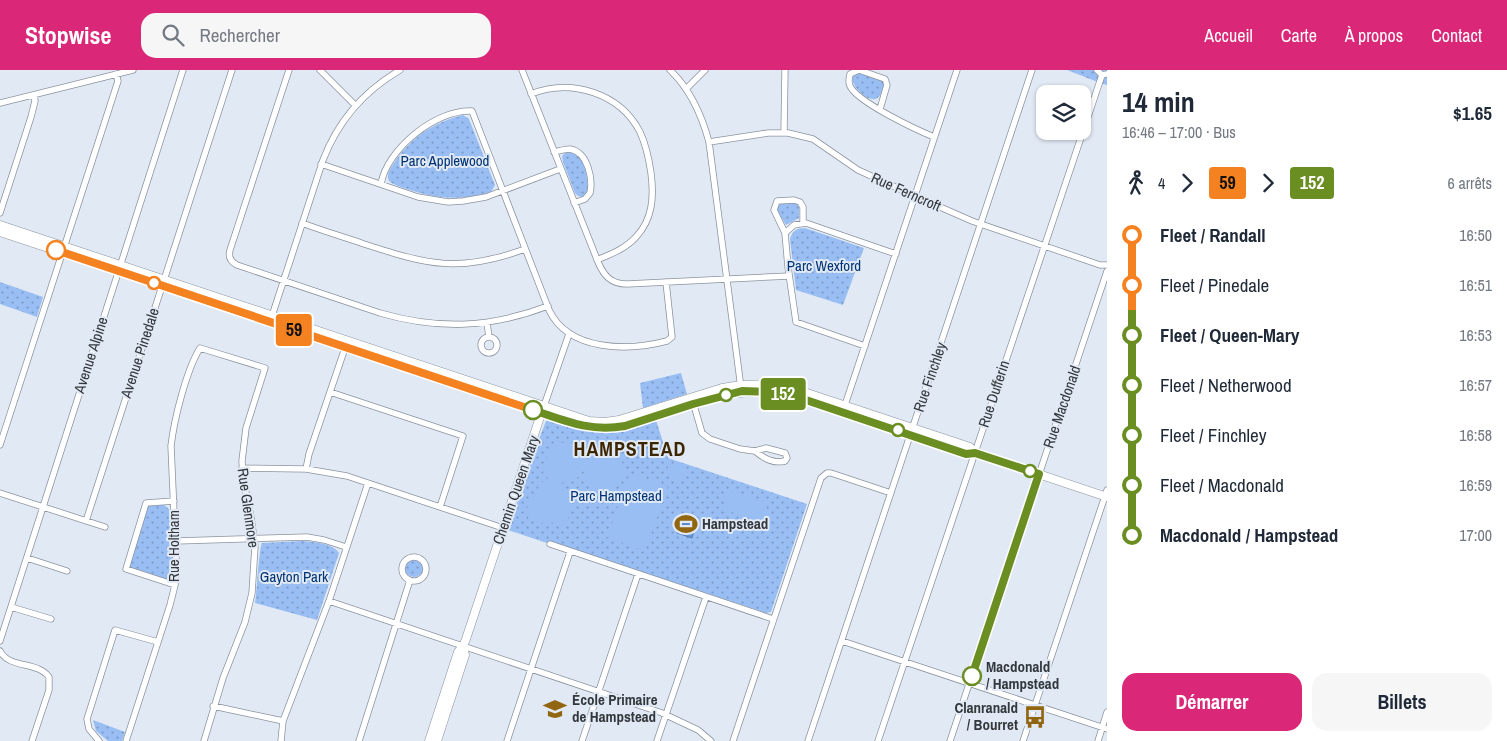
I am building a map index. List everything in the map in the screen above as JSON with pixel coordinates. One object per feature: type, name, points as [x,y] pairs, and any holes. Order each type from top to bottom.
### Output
[{"type":"main road","points":[[0,224],[64,249]]},
{"type":"main road","points":[[0,232],[64,249],[120,267],[543,409],[589,427],[625,426],[692,401],[742,388],[786,394],[844,409],[912,431],[968,454],[975,453],[1106,494]]},
{"type":"main road","name":"Chemin Queen Mary","points":[[429,741],[543,409]]},
{"type":"main road","name":"Chemin Queen Mary","points":[[437,741],[465,655],[463,646]]},
{"type":"street","points":[[0,103],[132,70]]},
{"type":"street","name":"Avenue Alpine","points":[[0,641],[184,70]]},
{"type":"street","name":"Avenue Pinedale","points":[[86,521],[232,70]]},
{"type":"street","points":[[289,70],[229,253],[232,262],[283,281],[403,320],[439,325],[487,323],[526,314],[548,306]]},
{"type":"street","points":[[320,70],[355,105]]},
{"type":"street","points":[[272,318],[321,164],[331,140],[355,105],[382,81],[400,70]]},
{"type":"street","points":[[522,70],[560,169],[597,260],[605,275],[617,283],[627,284],[789,276]]},
{"type":"street","points":[[670,70],[686,89],[700,115],[708,142],[742,388]]},
{"type":"street","points":[[686,89],[705,70]]},
{"type":"street","points":[[784,70],[784,133]]},
{"type":"street","points":[[880,109],[887,85],[885,79],[859,70],[850,74],[848,78],[851,88],[880,109],[897,120],[934,137]]},
{"type":"street","points":[[844,409],[957,70]]},
{"type":"street","name":"Rue Finchley","points":[[808,741],[1032,70]]},
{"type":"street","name":"Rue Dufferin","points":[[878,741],[1044,246],[1104,75],[1097,70]]},
{"type":"street","points":[[0,445],[118,81],[116,74]]},
{"type":"street","points":[[531,94],[546,89],[564,87],[582,88],[595,92],[625,112],[644,141],[652,180],[653,195],[650,214],[641,231],[628,245],[597,260]]},
{"type":"street","points":[[0,213],[31,117],[35,101],[34,95]]},
{"type":"street","points":[[381,184],[386,169],[408,140],[434,121],[454,113],[472,111],[548,306],[555,321],[568,334],[616,348],[667,341],[672,337],[666,282]]},
{"type":"street","name":"Rue Ferncroft","points":[[708,142],[761,133],[784,133],[813,139],[858,170],[915,196],[981,224],[1104,265]]},
{"type":"street","points":[[554,152],[565,149],[575,151],[586,162],[589,173],[590,193],[585,199],[574,203]]},
{"type":"street","points":[[321,164],[418,197],[448,202],[475,200],[560,169]]},
{"type":"street","points":[[803,223],[803,208],[800,202],[794,200],[777,201],[774,210],[785,233],[796,322],[865,346]]},
{"type":"street","points":[[302,223],[407,258],[429,263],[480,262],[500,258],[525,249]]},
{"type":"street","points":[[785,233],[794,225],[803,223],[896,254]]},
{"type":"street","name":"Rue Macdonald","points":[[950,741],[1107,271]]},
{"type":"street","points":[[487,323],[488,337]]},
{"type":"street","name":"Chemin Queen Mary","points":[[543,409],[568,334]]},
{"type":"street","points":[[306,469],[309,454],[346,344]]},
{"type":"street","name":"Rue Glenmore","points":[[200,348],[265,368],[246,428],[242,452],[242,468],[254,538],[255,567],[251,602],[204,738]]},
{"type":"street","name":"Rue Holtham","points":[[126,741],[175,585],[176,541],[172,446],[174,425],[186,384],[200,348]]},
{"type":"street","points":[[330,392],[463,436],[440,506]]},
{"type":"street","points":[[692,401],[700,428],[705,436],[740,449],[755,451],[766,448],[782,451],[787,458],[779,463],[762,458],[755,451]]},
{"type":"street","points":[[242,468],[306,469],[348,476],[503,528]]},
{"type":"street","points":[[733,741],[819,482],[823,475],[831,473],[891,493]]},
{"type":"street","points":[[281,741],[282,721],[329,601],[368,483]]},
{"type":"street","points":[[0,493],[105,527]]},
{"type":"street","points":[[1023,741],[1106,494]]},
{"type":"street","points":[[174,501],[146,503],[126,569],[175,585]]},
{"type":"street","points":[[176,541],[308,537],[346,547]]},
{"type":"street","points":[[550,544],[773,619]]},
{"type":"street","points":[[507,741],[570,552]]},
{"type":"street","points":[[27,558],[67,571]]},
{"type":"street","points":[[409,558],[420,559],[425,565],[424,576],[418,580],[410,580],[404,575],[404,564],[409,558]]},
{"type":"street","points":[[582,741],[638,574]]},
{"type":"street","points":[[358,741],[410,580]]},
{"type":"street","points":[[657,741],[706,597]]},
{"type":"street","points":[[329,601],[666,714],[698,730],[711,741]]},
{"type":"street","points":[[11,606],[50,619]]},
{"type":"street","points":[[99,741],[89,729],[87,719],[116,630],[158,642]]},
{"type":"street","points":[[842,641],[1105,729]]},
{"type":"street","points":[[0,652],[5,658],[43,671],[49,677],[49,690],[32,741]]},
{"type":"street","points":[[214,706],[282,721]]},
{"type":"street","points":[[1098,741],[1105,729],[1107,712]]},
{"type":"street","points":[[204,738],[211,741]]},
{"type":"green space","points":[[1067,70],[1107,70],[1107,85],[1103,84]]},
{"type":"green space","points":[[859,73],[883,81],[884,85],[880,96],[872,99],[858,90],[853,76]]},
{"type":"green space","name":"Parc Applewood","points":[[463,115],[469,119],[495,185],[491,192],[470,197],[439,197],[395,185],[389,181],[388,174],[391,167],[407,146],[424,132],[442,122]]},
{"type":"green space","points":[[566,152],[578,156],[584,166],[588,191],[582,197],[575,193],[563,162],[562,156]]},
{"type":"green space","points":[[796,203],[799,207],[799,218],[786,225],[776,209],[779,204]]},
{"type":"green space","name":"Parc Wexford","points":[[805,228],[864,248],[843,305],[796,290],[790,239],[795,230]]},
{"type":"green space","points":[[0,282],[43,297],[37,317],[0,304]]},
{"type":"green space","points":[[681,373],[687,394],[643,408],[640,383]]},
{"type":"green space","name":"Parc Hampstead","points":[[549,419],[591,431],[602,432],[626,429],[656,420],[668,458],[807,504],[771,612],[766,613],[551,542],[550,544],[508,530],[534,452],[546,421]]},
{"type":"green space","points":[[558,441],[585,452],[585,466],[593,455],[603,459],[605,455],[621,460],[625,469],[620,486],[617,485],[613,497],[600,495],[588,485],[585,467],[577,478],[569,482],[555,482],[565,491],[571,508],[567,520],[562,526],[547,521],[545,524],[529,519],[526,512],[531,496],[535,497],[540,482],[553,482],[543,474],[550,445]]},
{"type":"green space","points":[[669,463],[687,470],[683,481],[666,474]]},
{"type":"green space","points":[[630,473],[668,487],[645,551],[607,537]]},
{"type":"green space","points":[[728,490],[768,503],[762,522],[722,509]]},
{"type":"green space","points":[[146,503],[164,505],[169,509],[175,585],[126,569]]},
{"type":"green space","name":"Gayton Park","points":[[303,541],[328,545],[339,553],[317,620],[255,603],[262,543]]},
{"type":"green space","points":[[414,559],[420,562],[423,568],[420,574],[414,577],[408,574],[405,568],[408,562]]},
{"type":"green space","points":[[93,720],[125,732],[122,741],[108,741],[96,731]]},
{"type":"water","name":"Hampstead","points":[[683,515],[694,519],[690,529],[694,530],[692,538],[677,533]]},
{"type":"bus line","name":"59","points":[[56,250],[533,410]]},
{"type":"bus line","name":"152","points":[[533,410],[589,427],[611,428],[625,426],[693,404],[742,391],[778,392],[966,454],[975,453],[1039,474],[972,676]]},
{"type":"place","name":"Hampstead","points":[[686,524]]},
{"type":"place","name":"Macdonald / Hampstead","points":[[972,676]]},
{"type":"place","name":"École Primaire de Hampstead","points":[[555,709]]},
{"type":"place","name":"Clanranald / Bourret","points":[[1035,717]]},
{"type":"district","name":"HAMPSTEAD","points":[[630,449]]}]
